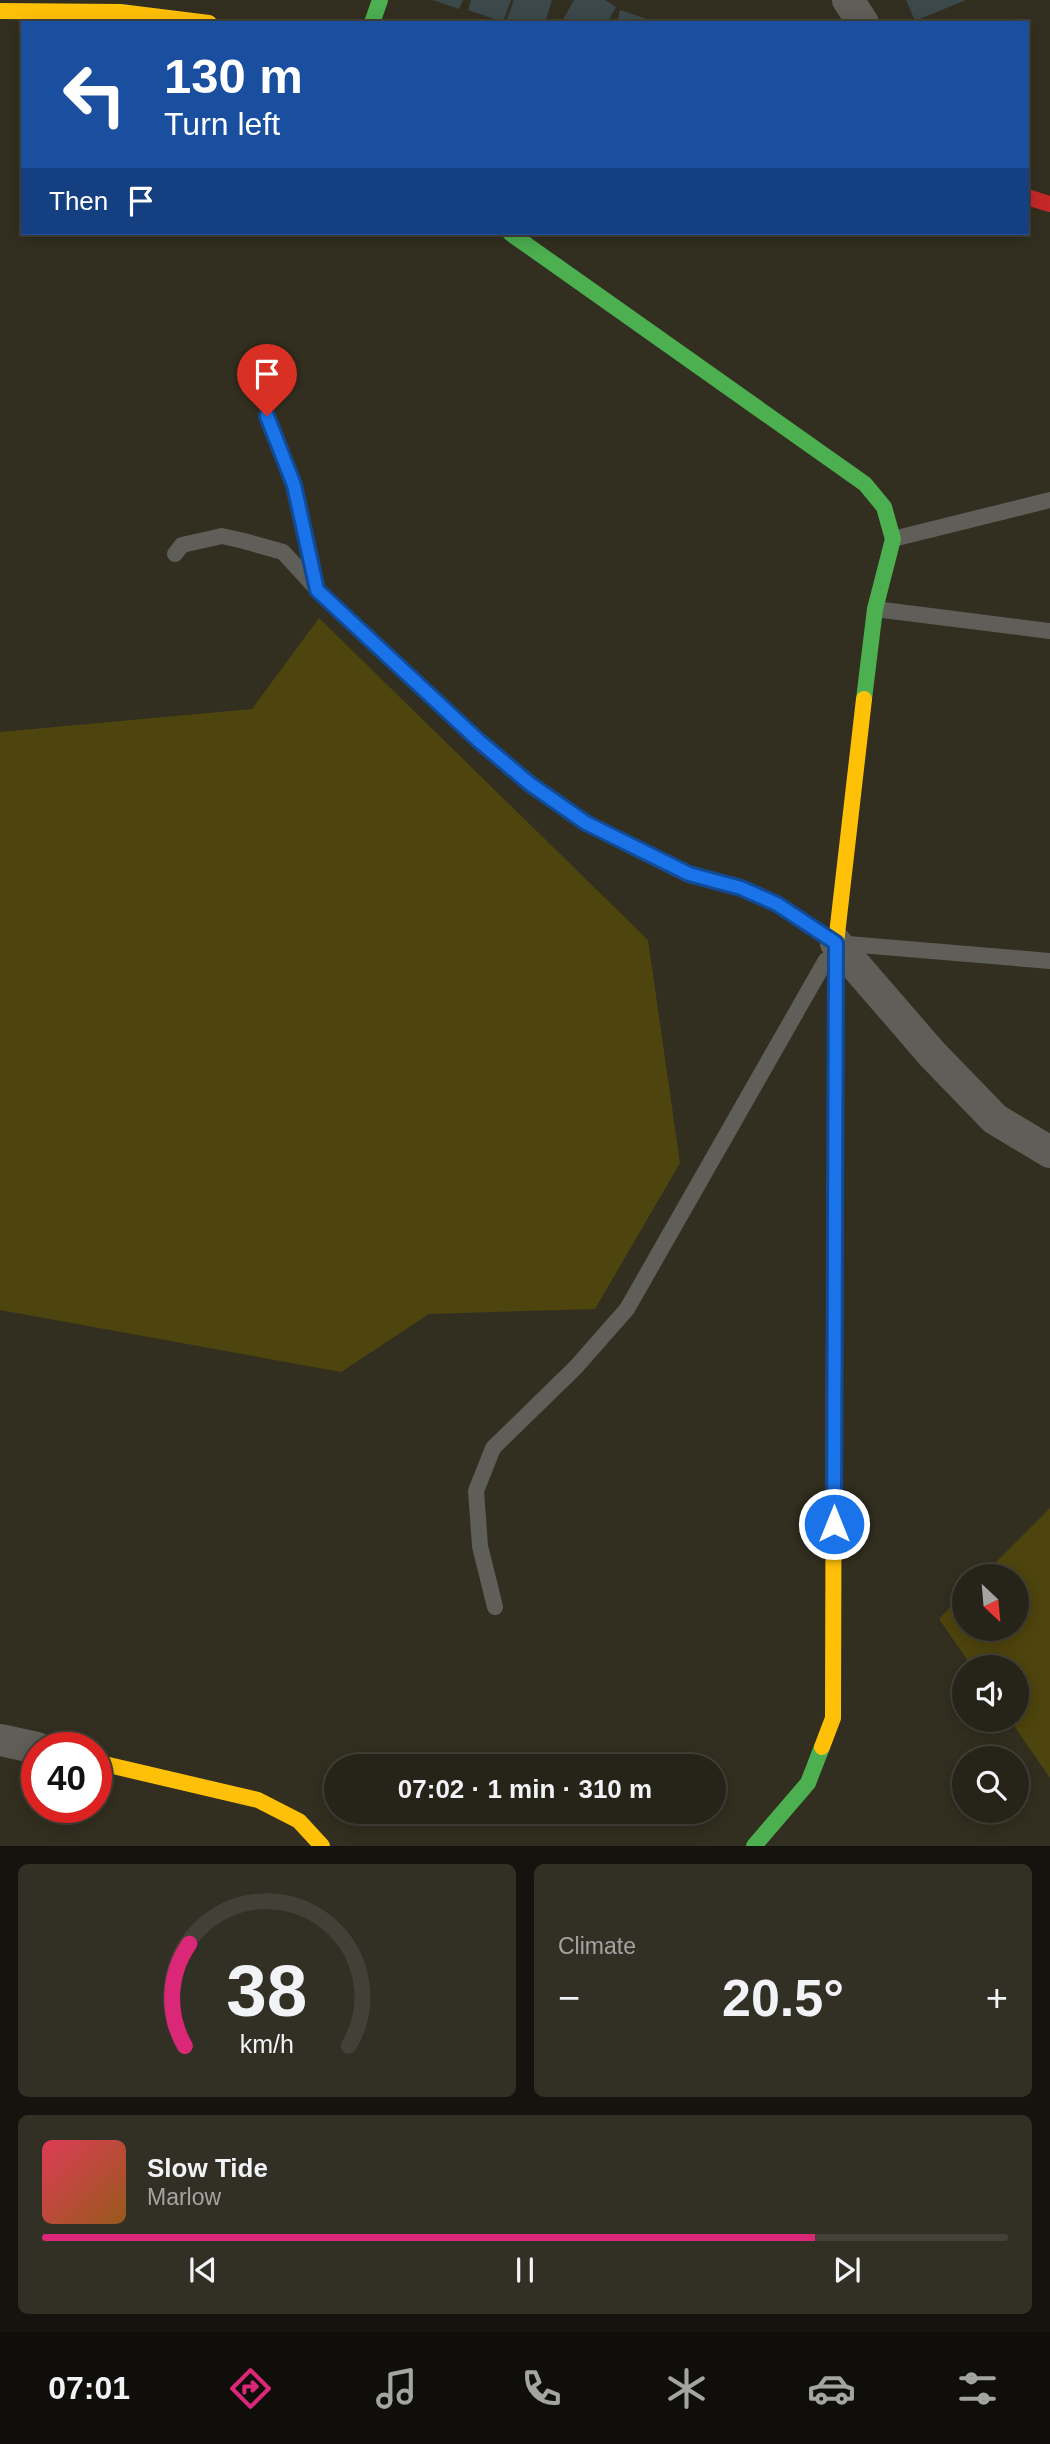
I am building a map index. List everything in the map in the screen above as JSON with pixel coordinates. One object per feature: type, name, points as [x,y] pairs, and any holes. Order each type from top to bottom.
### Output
[{"type":"street","points":[[373,21],[380,0]]},
{"type":"street","points":[[848,0],[862,21]]},
{"type":"street","points":[[0,11],[120,12],[193,21]]},
{"type":"street","points":[[1029,198],[1050,204]]},
{"type":"street","points":[[513,235],[865,484],[884,507],[893,539],[875,609],[836,943],[833,1718],[808,1783],[754,1846]]},
{"type":"street","points":[[836,943],[932,1054],[995,1119],[1050,1152]]},
{"type":"street","points":[[0,1740],[21,1745]]},
{"type":"street","points":[[112,1766],[258,1800],[299,1821],[322,1846]]},
{"type":"lane","points":[[267,416],[294,485],[317,590]]},
{"type":"lane","points":[[893,539],[1050,500]]},
{"type":"lane","points":[[175,554],[183,545],[222,536],[282,552],[317,590],[479,741],[530,784],[586,823],[689,874],[741,888],[777,904],[836,943],[1050,961]]},
{"type":"lane","points":[[875,609],[1050,631]]},
{"type":"lane","points":[[495,1607],[480,1546],[476,1491],[493,1448],[576,1367],[627,1308],[836,943]]},
{"type":"shaded area","points":[[319,618],[648,940],[680,1163],[595,1309],[429,1314],[341,1372],[0,1310],[0,732],[252,709]]},
{"type":"shaded area","points":[[1050,1508],[1050,1778],[1018,1732],[1029,1732],[1029,1655],[964,1655],[955,1642],[1029,1642],[1029,1564],[994,1564]]},
{"type":"shaded area","points":[[952,1605],[952,1638],[939,1619]]},
{"type":"building","points":[[433,0],[463,0],[459,9]]},
{"type":"building","points":[[471,0],[511,0],[503,21],[468,10]]},
{"type":"building","points":[[514,0],[552,0],[546,21],[506,21]]},
{"type":"building","points":[[574,0],[605,0],[616,7],[608,21],[562,21]]},
{"type":"building","points":[[906,0],[966,0],[915,21]]},
{"type":"building","points":[[620,10],[650,20],[650,21],[617,21]]},
{"type":"traffic: fast","points":[[373,21],[380,0]]},
{"type":"traffic: fast","points":[[513,235],[865,484],[884,507],[893,539],[875,609],[864,699]]},
{"type":"traffic: fast","points":[[754,1846],[808,1783],[822,1747]]},
{"type":"traffic: slow","points":[[0,11],[120,12],[193,21]]},
{"type":"traffic: slow","points":[[835,1131],[836,943],[864,699]]},
{"type":"traffic: slow","points":[[822,1747],[833,1718],[834,1336]]},
{"type":"traffic: slow","points":[[112,1766],[258,1800],[299,1821],[322,1846]]},
{"type":"traffic: jam","points":[[1029,198],[1050,204]]},
{"type":"traffic: jam","points":[[834,1336],[835,1131]]},
{"type":"route","points":[[267,416],[294,485],[317,590],[479,741],[530,784],[586,823],[689,874],[741,888],[777,904],[836,943],[834,1524]]}]
